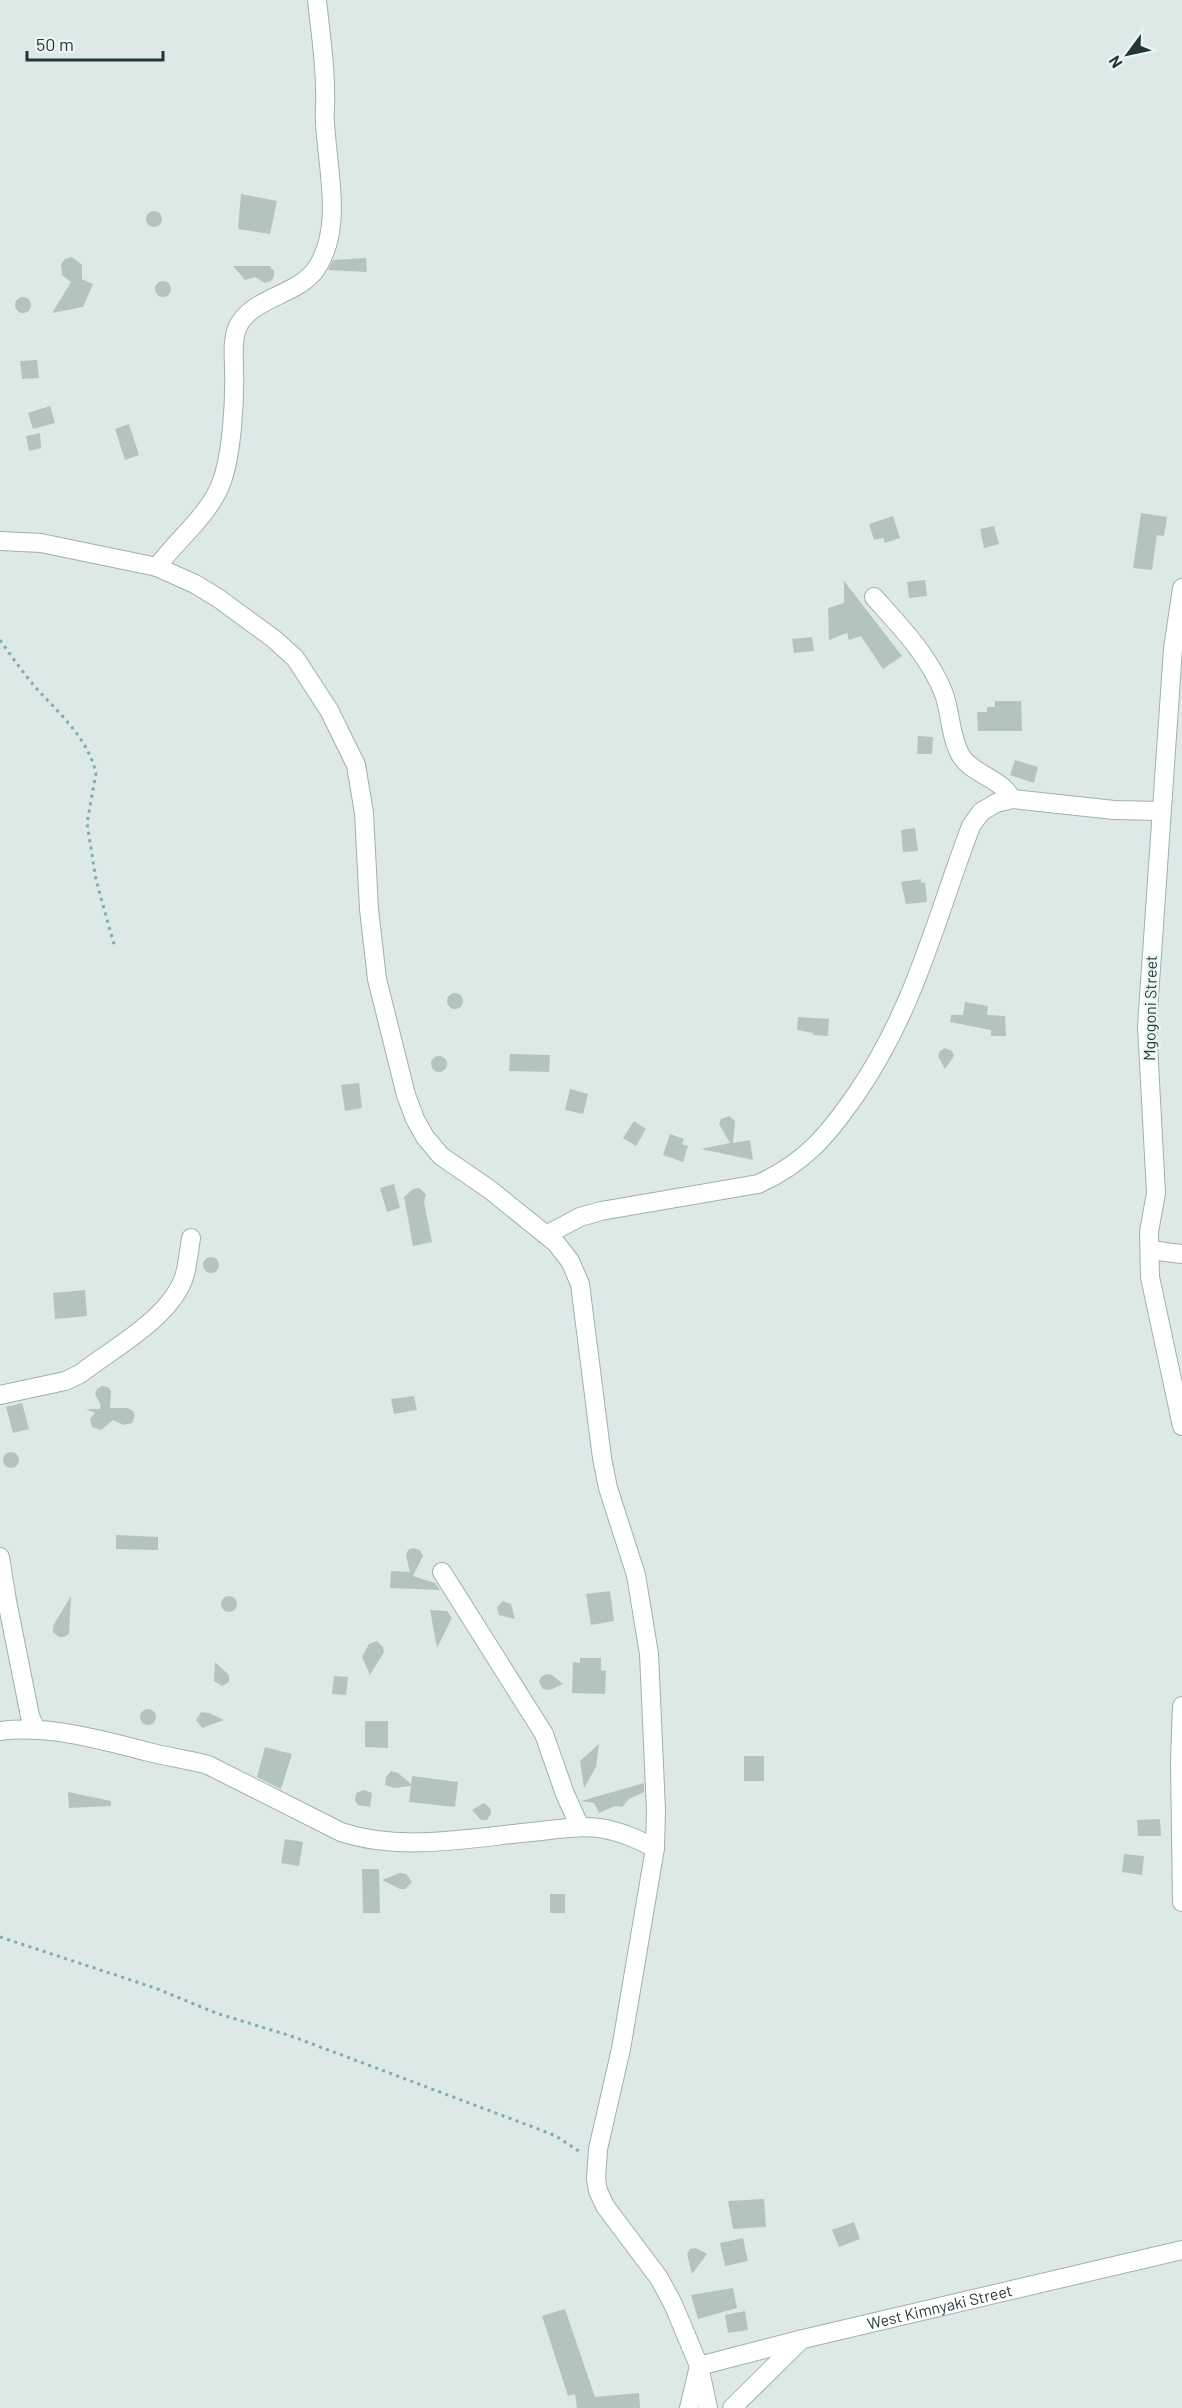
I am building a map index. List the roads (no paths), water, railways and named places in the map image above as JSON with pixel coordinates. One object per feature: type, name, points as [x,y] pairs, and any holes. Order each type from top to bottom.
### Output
[{"type":"street","points":[[157,567],[207,507],[223,480],[227,463],[232,407],[233,351],[238,327],[256,308],[310,274],[322,256],[328,239],[331,208],[324,120],[325,91],[317,0]]},
{"type":"street","points":[[0,541],[41,543],[157,567],[195,584],[218,598],[274,639],[295,658],[328,710],[356,765],[362,791],[375,969],[383,1011],[406,1095],[425,1137],[441,1156],[489,1188],[546,1235],[570,1261],[580,1284],[602,1458],[608,1488],[636,1575],[649,1654],[656,1810],[655,1848],[621,2049],[596,2165],[598,2191],[605,2206],[659,2278],[687,2334],[699,2366],[708,2408]]},
{"type":"street","name":"Mgogoni Street","points":[[1182,588],[1173,649],[1160,811],[1147,1026],[1156,1193],[1149,1232],[1150,1277],[1182,1426]]},
{"type":"street","points":[[874,597],[923,655],[936,675],[944,695],[953,737],[961,755],[976,771],[1002,786],[1013,799]]},
{"type":"street","points":[[546,1235],[580,1217],[601,1211],[683,1196],[742,1189],[777,1176],[808,1155],[843,1112],[877,1063],[909,1001],[971,826],[981,812],[996,803],[1013,799],[1114,810],[1160,811]]},
{"type":"street","points":[[0,1395],[65,1381],[80,1374],[160,1313],[172,1301],[184,1276],[191,1238]]},
{"type":"street","points":[[1150,1250],[1182,1254]]},
{"type":"street","points":[[0,1557],[30,1716],[36,1730]]},
{"type":"street","points":[[442,1572],[544,1734],[565,1794],[580,1827]]},
{"type":"street","points":[[1182,1706],[1180,1761],[1182,1902]]},
{"type":"street","points":[[0,1731],[36,1730],[112,1741],[208,1765],[341,1832],[361,1839],[446,1841],[580,1827],[624,1833],[655,1848]]},
{"type":"street","name":"West Kimnyaki Street","points":[[699,2366],[802,2339],[1181,2249]]},
{"type":"street","points":[[732,2408],[802,2339]]},
{"type":"street","points":[[689,2408],[699,2366]]}]
